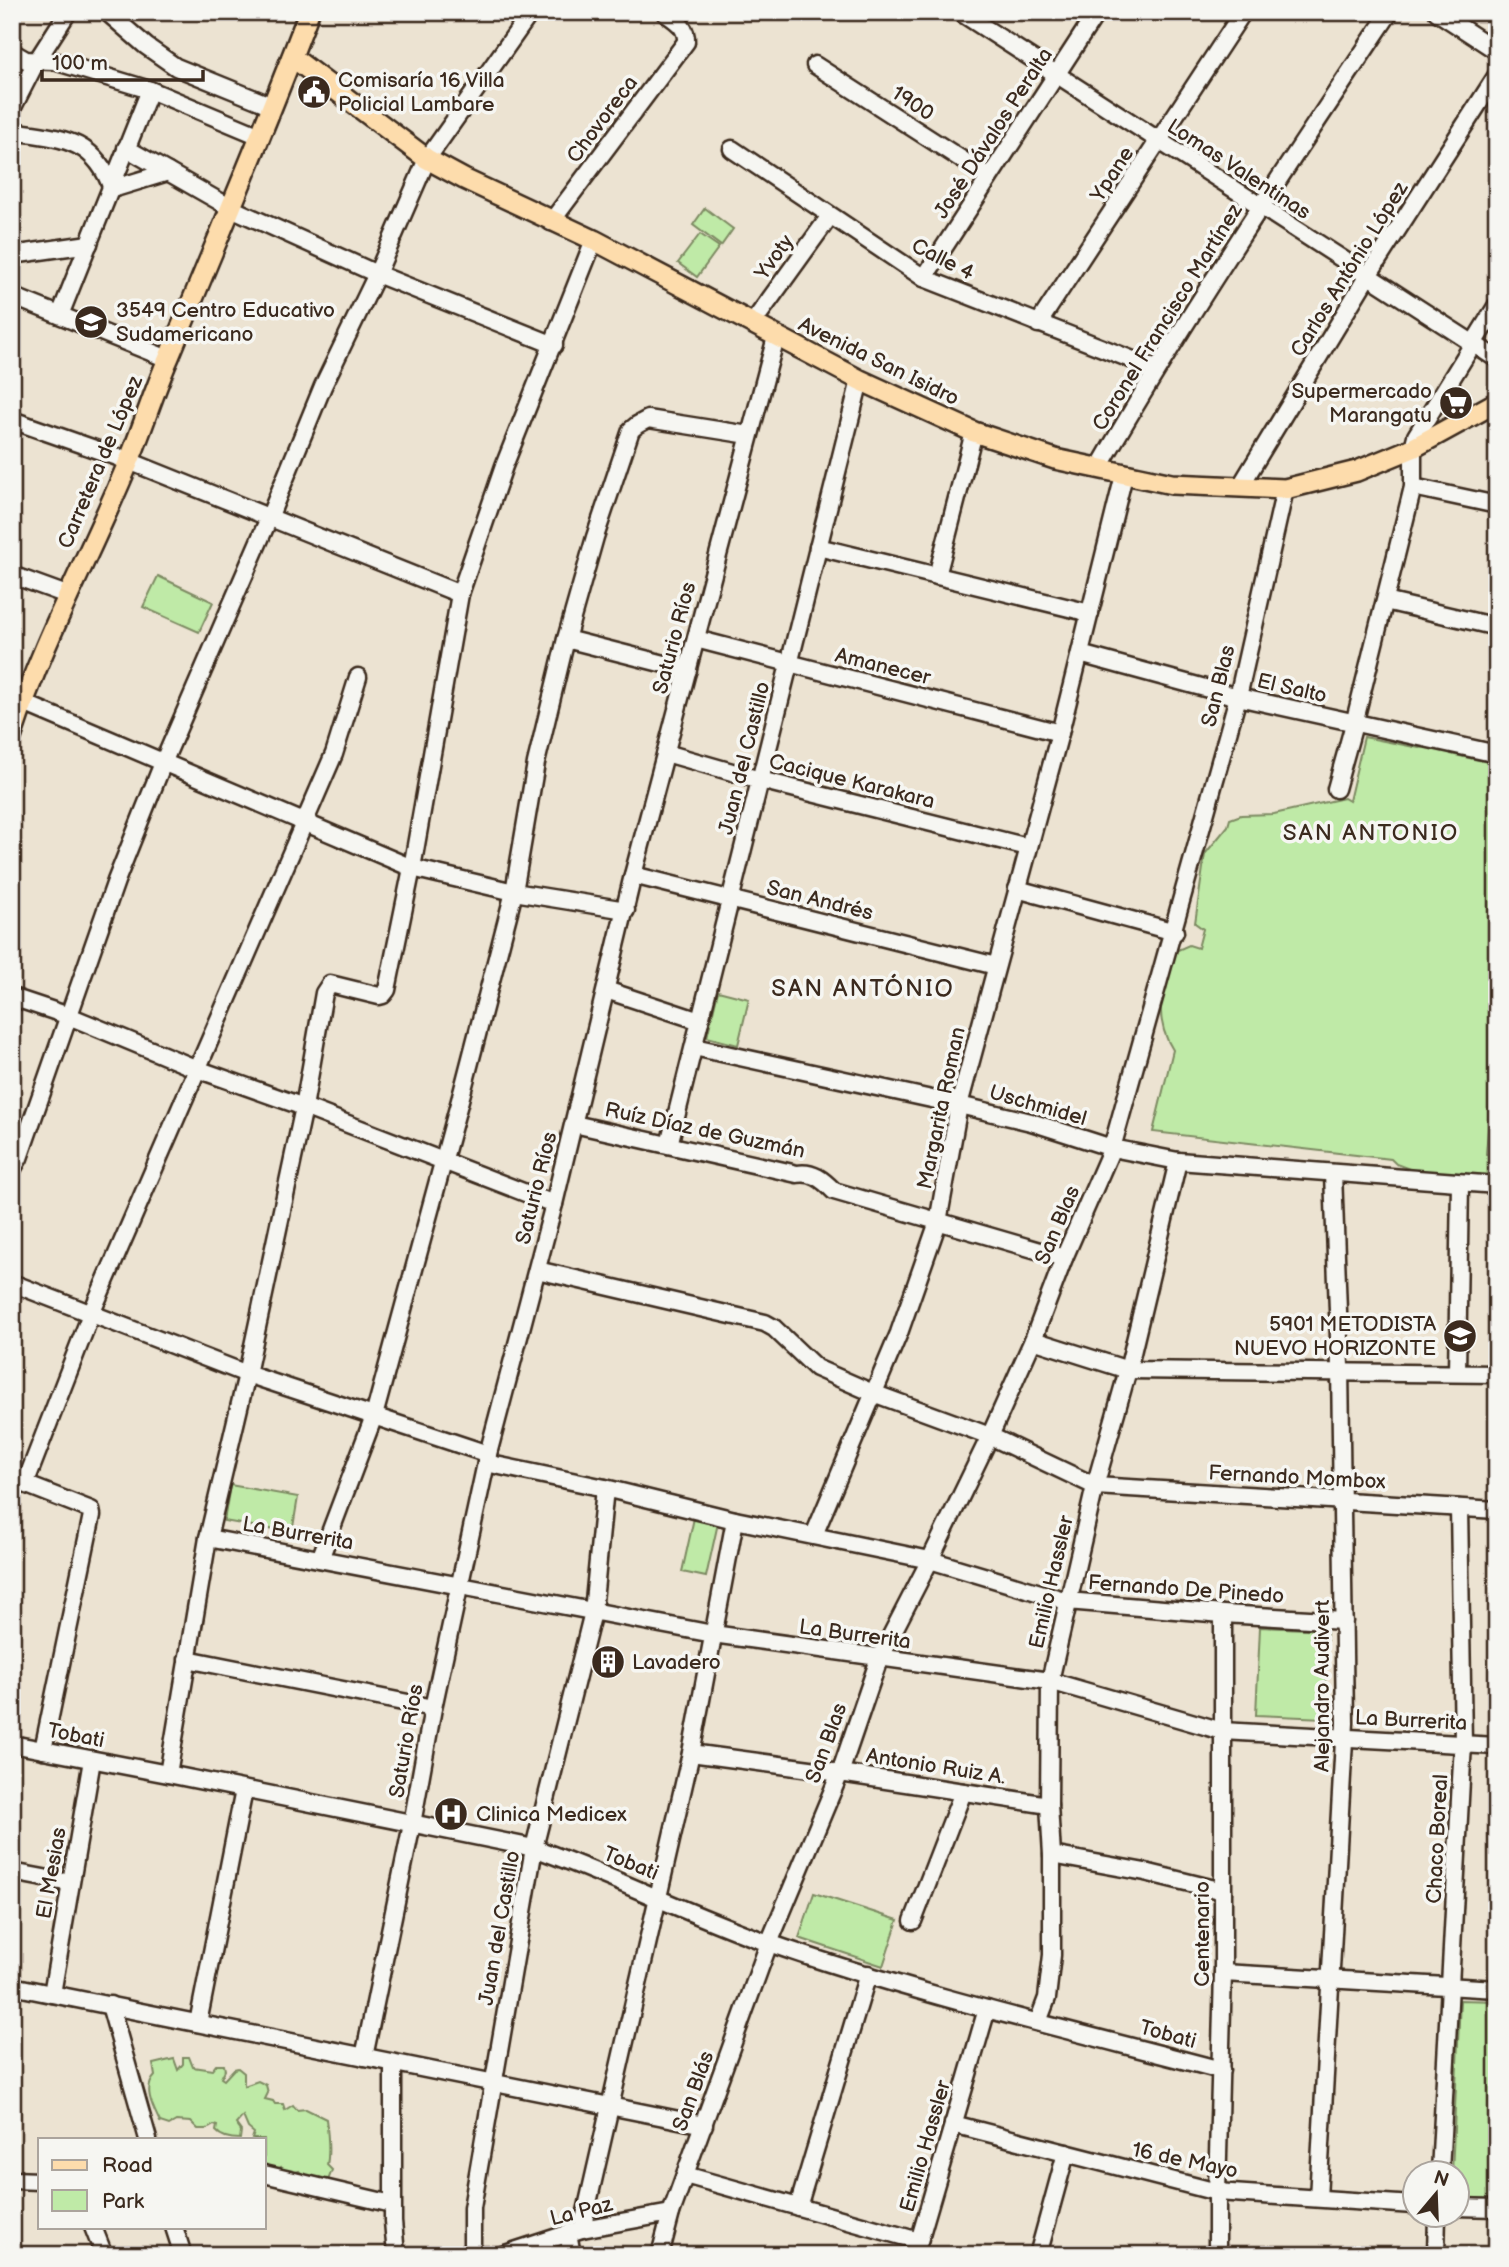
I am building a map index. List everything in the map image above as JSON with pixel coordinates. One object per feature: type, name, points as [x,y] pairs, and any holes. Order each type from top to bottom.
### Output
[{"type":"main road","name":"Carretera de López","points":[[12,735],[18,700],[129,461],[309,12]]},
{"type":"main road","name":"Avenida San Isidro","points":[[292,57],[427,159],[551,222],[594,240],[860,380],[974,432],[1022,449],[1098,470],[1172,484],[1285,489],[1357,471],[1413,448],[1497,402]]},
{"type":"street","points":[[12,109],[36,62],[68,12]]},
{"type":"street","points":[[107,12],[148,48],[176,67],[272,106]]},
{"type":"street","points":[[12,1170],[19,1158],[116,881],[163,763],[270,518],[323,386],[377,274],[427,159],[531,12]]},
{"type":"street","name":"Chovoreca","points":[[551,222],[686,42],[687,33],[682,26],[664,12]]},
{"type":"street","name":"Lomas Valentinas","points":[[960,12],[1497,359]]},
{"type":"street","name":"José Dávalos Peralta","points":[[924,278],[1097,12]]},
{"type":"street","name":"Ypane","points":[[1038,324],[1243,12]]},
{"type":"street","name":"Coronel Francisco Martínez","points":[[1098,470],[1156,369],[1259,207],[1390,12]]},
{"type":"street","points":[[1437,12],[1497,51]]},
{"type":"street","points":[[12,52],[24,59],[36,62],[54,61],[150,90],[260,136]]},
{"type":"street","name":"1900","points":[[816,65],[989,177]]},
{"type":"street","name":"Carlos António López","points":[[1240,488],[1367,277],[1497,75]]},
{"type":"street","points":[[60,315],[150,90]]},
{"type":"street","points":[[12,131],[55,138],[83,147],[99,161],[112,189]]},
{"type":"street","points":[[127,148],[231,208],[377,274],[554,345]]},
{"type":"street","name":"Calle 4","points":[[732,149],[924,278],[1156,369]]},
{"type":"street","points":[[112,189],[168,172]]},
{"type":"street","name":"Yvoty","points":[[752,324],[830,216]]},
{"type":"street","points":[[169,1774],[208,1538],[247,1374],[304,1107],[326,987],[337,984],[379,996],[386,993],[412,868],[460,594],[504,466],[594,240]]},
{"type":"street","points":[[12,255],[89,244]]},
{"type":"street","points":[[12,296],[168,359]]},
{"type":"street","points":[[1336,789],[1413,487],[1413,448],[1418,433],[1497,305]]},
{"type":"street","name":"Saturio Ríos","points":[[364,2057],[433,1708],[487,1459],[574,1125],[633,875],[776,337]]},
{"type":"street","name":"Juan del Castillo","points":[[669,1145],[860,380]]},
{"type":"street","points":[[320,1559],[374,1416],[513,892],[536,763],[566,639],[595,537],[631,430],[649,419],[749,435]]},
{"type":"street","points":[[12,420],[129,461],[460,594]]},
{"type":"street","points":[[937,576],[974,432]]},
{"type":"street","name":"Margarita Roman","points":[[814,1535],[899,1333],[938,1222],[959,1105],[1060,733],[1125,475]]},
{"type":"street","points":[[1413,487],[1497,505]]},
{"type":"street","name":"San Blas","points":[[769,1943],[839,1773],[878,1659],[990,1436],[1033,1340],[1064,1258],[1112,1148],[1175,932],[1238,697],[1285,489]]},
{"type":"street","points":[[818,547],[1090,613]]},
{"type":"street","points":[[12,575],[67,595]]},
{"type":"street","points":[[1385,601],[1497,627]]},
{"type":"street","points":[[566,639],[688,670]]},
{"type":"street","name":"Amanecer","points":[[696,639],[1060,733]]},
{"type":"street","name":"El Salto","points":[[1080,654],[1238,697],[1497,754]]},
{"type":"street","points":[[43,1750],[92,1520],[91,1510],[19,1482],[305,823],[334,754],[358,677]]},
{"type":"street","points":[[18,700],[412,868],[513,892],[626,910]]},
{"type":"street","name":"Cacique Karakara","points":[[666,753],[760,780],[1028,847]]},
{"type":"street","name":"San Andrés","points":[[633,875],[996,966]]},
{"type":"street","points":[[1017,889],[1175,932]]},
{"type":"street","points":[[606,990],[700,1021]]},
{"type":"street","points":[[12,997],[69,1016],[197,1069],[304,1107],[554,1204]]},
{"type":"street","name":"Uschmidel","points":[[694,1047],[959,1105],[1031,1122],[1112,1148],[1178,1161],[1497,1185]]},
{"type":"street","name":"Ruíz Díaz de Guzmán","points":[[574,1125],[797,1174],[812,1174],[834,1191],[1064,1258]]},
{"type":"street","name":"Emilio Hassler","points":[[1038,2022],[1047,1998],[1051,1975],[1050,1681],[1095,1486],[1128,1370],[1178,1161]]},
{"type":"street","name":"Alejandro Audivert","points":[[1318,2198],[1345,1737],[1340,1374],[1333,1173]]},
{"type":"street","points":[[1457,1373],[1460,1183]]},
{"type":"street","points":[[537,1270],[765,1323],[774,1328],[816,1368],[990,1436],[1095,1486]]},
{"type":"street","name":"Fernando De Pinedo","points":[[12,1283],[247,1374],[374,1416],[487,1459],[734,1520],[930,1560],[1067,1601],[1344,1621]]},
{"type":"street","points":[[1033,1340],[1128,1370],[1497,1374]]},
{"type":"street","name":"Fernando Mombox","points":[[1095,1486],[1497,1510]]},
{"type":"street","name":"Juan del Castillo","points":[[472,2255],[472,2208],[534,1848],[593,1612],[605,1488]]},
{"type":"street","name":"Chaco Boreal","points":[[1441,2158],[1463,1743],[1459,1507]]},
{"type":"street","points":[[572,2255],[575,2231],[611,2107],[691,1754],[734,1520]]},
{"type":"street","name":"La Burrerita","points":[[208,1538],[713,1634],[1050,1681],[1222,1731],[1497,1746]]},
{"type":"street","name":"Centenario","points":[[1217,2255],[1223,1973],[1223,1614]]},
{"type":"street","points":[[187,1659],[433,1708]]},
{"type":"street","name":"Tobati","points":[[12,1744],[534,1848],[769,1943],[987,2008],[1221,2070]]},
{"type":"street","name":"Antonio Ruiz A.","points":[[691,1754],[1049,1805]]},
{"type":"street","name":"El Mesias","points":[[52,1994],[92,1760]]},
{"type":"street","points":[[198,2023],[244,1790]]},
{"type":"street","points":[[913,1921],[963,1792]]},
{"type":"street","points":[[1052,1855],[1145,1871],[1223,1891]]},
{"type":"street","points":[[12,1872],[70,1883]]},
{"type":"street","name":"San Blás","points":[[660,2255],[671,2213],[769,1943]]},
{"type":"street","points":[[1223,1973],[1497,1989]]},
{"type":"street","points":[[798,2207],[868,1974]]},
{"type":"street","points":[[12,1986],[704,2125]]},
{"type":"street","points":[[110,2005],[148,2138]]},
{"type":"street","name":"Emilio Hassler","points":[[917,2248],[987,2008]]},
{"type":"street","points":[[393,2063],[393,2204],[396,2255]]},
{"type":"street","name":"16 de Mayo","points":[[953,2124],[1217,2192],[1400,2204]]},
{"type":"street","points":[[1038,2255],[1066,2154]]},
{"type":"street","points":[[266,2174],[393,2204]]},
{"type":"street","points":[[685,2175],[798,2207],[917,2248]]},
{"type":"street","points":[[12,2180],[38,2181]]},
{"type":"street","points":[[1470,2207],[1497,2208]]},
{"type":"street","name":"La Paz","points":[[502,2255],[575,2231],[671,2213]]},
{"type":"street","points":[[93,2228],[104,2255]]},
{"type":"street","points":[[174,2228],[183,2255]]},
{"type":"street","points":[[1436,2255],[1437,2228]]},
{"type":"green space","points":[[705,208],[733,229],[721,246],[693,225]]},
{"type":"green space","points":[[700,234],[719,247],[697,277],[678,263]]},
{"type":"green space","points":[[158,576],[213,602],[199,632],[143,607]]},
{"type":"green space","points":[[1364,737],[1419,748],[1430,746],[1451,754],[1497,764],[1497,1092],[1491,1092],[1486,1154],[1497,1158],[1497,1193],[1471,1192],[1396,1164],[1391,1159],[1153,1132],[1173,1050],[1161,1014],[1163,990],[1171,953],[1189,945],[1198,948],[1203,929],[1195,923],[1205,854],[1228,826],[1230,819],[1241,815],[1274,814],[1344,798],[1349,801]]},
{"type":"green space","points":[[718,991],[749,999],[738,1045],[707,1037]]},
{"type":"green space","points":[[230,1485],[298,1497],[292,1533],[224,1521]]},
{"type":"green space","points":[[694,1518],[718,1523],[706,1577],[682,1572]]},
{"type":"green space","points":[[1260,1627],[1327,1630],[1324,1718],[1256,1715]]},
{"type":"green space","points":[[814,1893],[898,1920],[883,1966],[799,1938]]},
{"type":"green space","points":[[1460,2000],[1497,2001],[1497,2199],[1470,2198],[1470,2158],[1453,2158]]},
{"type":"green space","points":[[183,2057],[189,2057],[193,2067],[212,2070],[216,2065],[224,2065],[221,2078],[224,2080],[238,2068],[244,2073],[244,2086],[258,2081],[266,2085],[268,2093],[265,2099],[275,2104],[283,2104],[285,2110],[293,2105],[297,2110],[306,2109],[326,2119],[329,2148],[327,2165],[332,2170],[327,2183],[304,2177],[299,2171],[284,2172],[281,2167],[266,2167],[266,2138],[252,2138],[254,2133],[248,2128],[243,2116],[236,2124],[241,2131],[240,2138],[221,2135],[214,2125],[207,2129],[198,2129],[191,2122],[176,2121],[169,2125],[160,2122],[149,2093],[151,2081],[155,2076],[153,2064],[174,2059],[178,2070],[183,2064]]},
{"type":"place","name":"Comisaría 16 Villa Policial Lambare","points":[[314,92]]},
{"type":"place","name":"3549 Centro Educativo Sudamericano","points":[[91,322]]},
{"type":"place","name":"Supermercado Marangatu","points":[[1456,403]]},
{"type":"place","name":"5901 METODISTA NUEVO HORIZONTE","points":[[1460,1336]]},
{"type":"place","name":"Lavadero","points":[[608,1662]]},
{"type":"place","name":"Clinica Medicex","points":[[451,1814]]},
{"type":"district","name":"SAN ANTONIO","points":[[1371,832]]},
{"type":"district","name":"SAN ANTÓNIO","points":[[863,988]]}]
